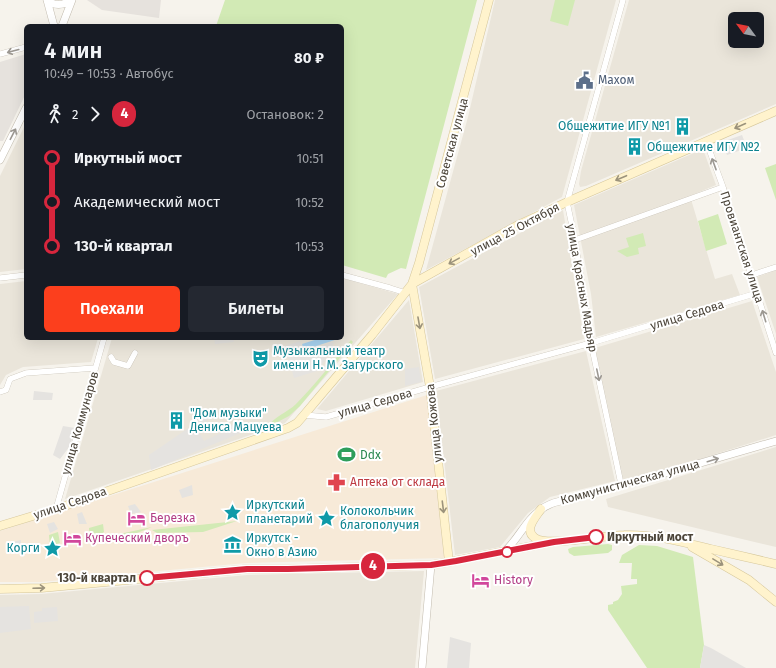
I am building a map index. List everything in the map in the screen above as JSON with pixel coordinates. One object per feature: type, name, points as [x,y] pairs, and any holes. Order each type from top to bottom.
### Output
[{"type":"main road","name":"Советская улица","points":[[412,284],[431,219],[489,0]]},
{"type":"main road","name":"улица 25 Октября","points":[[304,415],[412,284],[518,225],[567,202],[776,111]]},
{"type":"main road","name":"улица Кожова","points":[[412,284],[430,387],[450,562]]},
{"type":"main road","name":"улица Седова","points":[[0,526],[56,509],[288,428],[297,423],[304,415]]},
{"type":"main road","points":[[541,509],[531,523],[531,534],[538,540],[554,542]]},
{"type":"main road","points":[[0,589],[41,588],[247,569],[431,565],[554,542],[625,534],[684,542],[776,564]]},
{"type":"main road","points":[[684,542],[749,580],[776,602]]},
{"type":"street","points":[[47,0],[54,4],[61,5],[71,0]]},
{"type":"street","points":[[47,0],[53,24]]},
{"type":"street","points":[[63,24],[71,0]]},
{"type":"street","name":"улица Красных Мадьяр","points":[[621,484],[591,343],[575,240],[567,202],[623,0]]},
{"type":"street","points":[[0,54],[24,48]]},
{"type":"street","points":[[0,160],[3,147],[24,111]]},
{"type":"street","name":"Провиантская улица","points":[[706,141],[723,187],[776,353]]},
{"type":"street","points":[[575,240],[723,187]]},
{"type":"street","points":[[752,275],[776,267]]},
{"type":"street","points":[[0,278],[24,275]]},
{"type":"street","points":[[344,275],[406,293]]},
{"type":"street","name":"улица Седова","points":[[304,415],[326,417],[591,343],[757,293]]},
{"type":"street","name":"улица Коммунаров","points":[[56,509],[103,340]]},
{"type":"street","points":[[111,357],[114,362],[128,366],[135,353]]},
{"type":"street","points":[[0,392],[6,390],[10,380],[26,373],[95,368]]},
{"type":"street","name":"Коммунистическая улица","points":[[503,552],[510,546],[541,509],[553,503],[776,441]]},
{"type":"street","points":[[422,668],[431,565]]},
{"type":"shaded area","points":[[87,0],[161,0],[159,18],[102,10]]},
{"type":"shaded area","points":[[495,0],[616,0],[562,197],[426,270],[468,117]]},
{"type":"shaded area","points":[[629,0],[776,0],[776,104],[586,186],[580,187],[581,171]]},
{"type":"shaded area","points":[[24,55],[24,97],[3,141],[0,141],[0,62]]},
{"type":"shaded area","points":[[24,127],[24,269],[0,272],[0,176]]},
{"type":"shaded area","points":[[742,135],[747,148],[727,155],[722,142]]},
{"type":"shaded area","points":[[703,149],[716,185],[690,196],[715,279],[732,274],[740,295],[596,337],[591,294],[574,205]]},
{"type":"shaded area","points":[[563,210],[584,339],[435,379],[419,287]]},
{"type":"shaded area","points":[[776,270],[776,334],[757,277]]},
{"type":"shaded area","points":[[344,279],[398,294],[285,423],[65,499],[111,340],[344,340]]},
{"type":"shaded area","points":[[24,281],[24,340],[97,340],[91,362],[23,367],[6,375],[0,385],[0,284]]},
{"type":"shaded area","points":[[409,300],[423,382],[326,411],[317,409]]},
{"type":"shaded area","points":[[752,301],[776,372],[776,435],[659,472],[622,481],[595,348]]},
{"type":"shaded area","points":[[214,340],[234,340],[234,342],[215,344]]},
{"type":"shaded area","points":[[300,341],[303,352],[333,342],[333,349],[317,371],[294,378],[285,346]]},
{"type":"shaded area","points":[[586,351],[615,481],[550,497],[528,513],[500,547],[455,555],[436,391]]},
{"type":"shaded area","points":[[419,367],[421,382],[405,386],[405,369]]},
{"type":"shaded area","points":[[34,391],[53,393],[52,400],[33,400]]},
{"type":"shaded area","points":[[427,395],[444,558],[246,563],[41,582],[0,582],[0,531]]},
{"type":"shaded area","points":[[203,411],[209,419],[197,429],[204,441],[221,433],[233,424],[243,432],[151,470],[149,455],[196,423],[196,418]]},
{"type":"shaded area","points":[[63,426],[75,428],[70,446],[60,459],[53,455]]},
{"type":"shaded area","points":[[776,447],[776,547],[608,507],[606,499]]},
{"type":"shaded area","points":[[192,485],[193,495],[182,498],[179,490]]},
{"type":"shaded area","points":[[135,504],[141,512],[131,514],[128,506]]},
{"type":"shaded area","points":[[82,512],[87,524],[79,524],[77,514]]},
{"type":"shaded area","points":[[54,522],[58,529],[50,533],[47,524]]},
{"type":"shaded area","points":[[21,540],[21,548],[8,548],[8,543]]},
{"type":"shaded area","points":[[424,571],[415,668],[0,668],[0,595],[41,594],[247,575]]},
{"type":"shaded area","points":[[29,606],[31,629],[0,633],[0,607]]},
{"type":"shaded area","points":[[57,607],[58,621],[34,623],[34,612],[42,611],[42,608]]},
{"type":"shaded area","points":[[450,637],[471,643],[469,668],[447,668]]},
{"type":"shaded area","points":[[704,645],[711,648],[746,668],[700,668]]},
{"type":"green space","points":[[225,0],[477,0],[406,269],[401,268],[388,274],[386,278],[344,266],[344,24],[217,24]]},
{"type":"green space","points":[[555,0],[575,0],[568,26],[550,21]]},
{"type":"green space","points":[[776,164],[776,200],[765,168]]},
{"type":"green space","points":[[718,214],[727,244],[706,251],[698,221]]},
{"type":"green space","points":[[643,233],[646,246],[638,248],[639,254],[627,257],[617,251],[629,247],[626,238]]},
{"type":"green space","points":[[351,340],[353,342],[300,406],[289,416],[268,427],[273,420],[293,407]]},
{"type":"green space","points":[[237,521],[203,532],[157,533],[152,530]]},
{"type":"green space","points":[[103,524],[104,532],[90,542],[89,528]]},
{"type":"green space","points":[[152,527],[132,535],[101,540],[110,536]]},
{"type":"green space","points":[[58,532],[60,543],[50,546],[49,535]]},
{"type":"green space","points":[[608,544],[612,545],[612,550],[608,553],[574,556],[569,553],[568,549],[573,547]]},
{"type":"green space","points":[[639,545],[657,546],[693,557],[704,645],[700,668],[647,668],[608,610],[608,605],[613,604],[613,602],[618,600],[622,594],[621,586],[637,584],[637,579],[631,579],[632,563],[619,563],[622,555]]},
{"type":"water","points":[[315,340],[335,340],[304,350],[302,344]]},
{"type":"bus line","name":"4","points":[[147,578],[247,569],[431,565],[554,542],[596,537]]},
{"type":"place","name":"Махом","points":[[585,80]]},
{"type":"place","name":"Общежитие ИГУ №1","points":[[683,126]]},
{"type":"place","name":"Общежитие ИГУ №2","points":[[634,147]]},
{"type":"place","name":"Музыкальный театр имени Н. М. Загурского","points":[[260,358]]},
{"type":"place","name":"\"Дом музыки\" Дениса Мацуева","points":[[177,420]]},
{"type":"place","name":"Ddx","points":[[347,455]]},
{"type":"place","name":"Аптека от склада","points":[[337,482]]},
{"type":"place","name":"Иркутский планетарий","points":[[233,512]]},
{"type":"place","name":"Березка","points":[[137,518]]},
{"type":"place","name":"Колокольчик благополучия","points":[[327,518]]},
{"type":"place","name":"Иркутный мост","points":[[596,537]]},
{"type":"place","name":"Купеческий дворъ","points":[[72,538]]},
{"type":"place","name":"Иркутск - Окно в Азию","points":[[233,545]]},
{"type":"place","name":"Корги","points":[[53,548]]},
{"type":"place","name":"130-й квартал","points":[[147,578]]},
{"type":"place","name":"History","points":[[481,580]]}]
